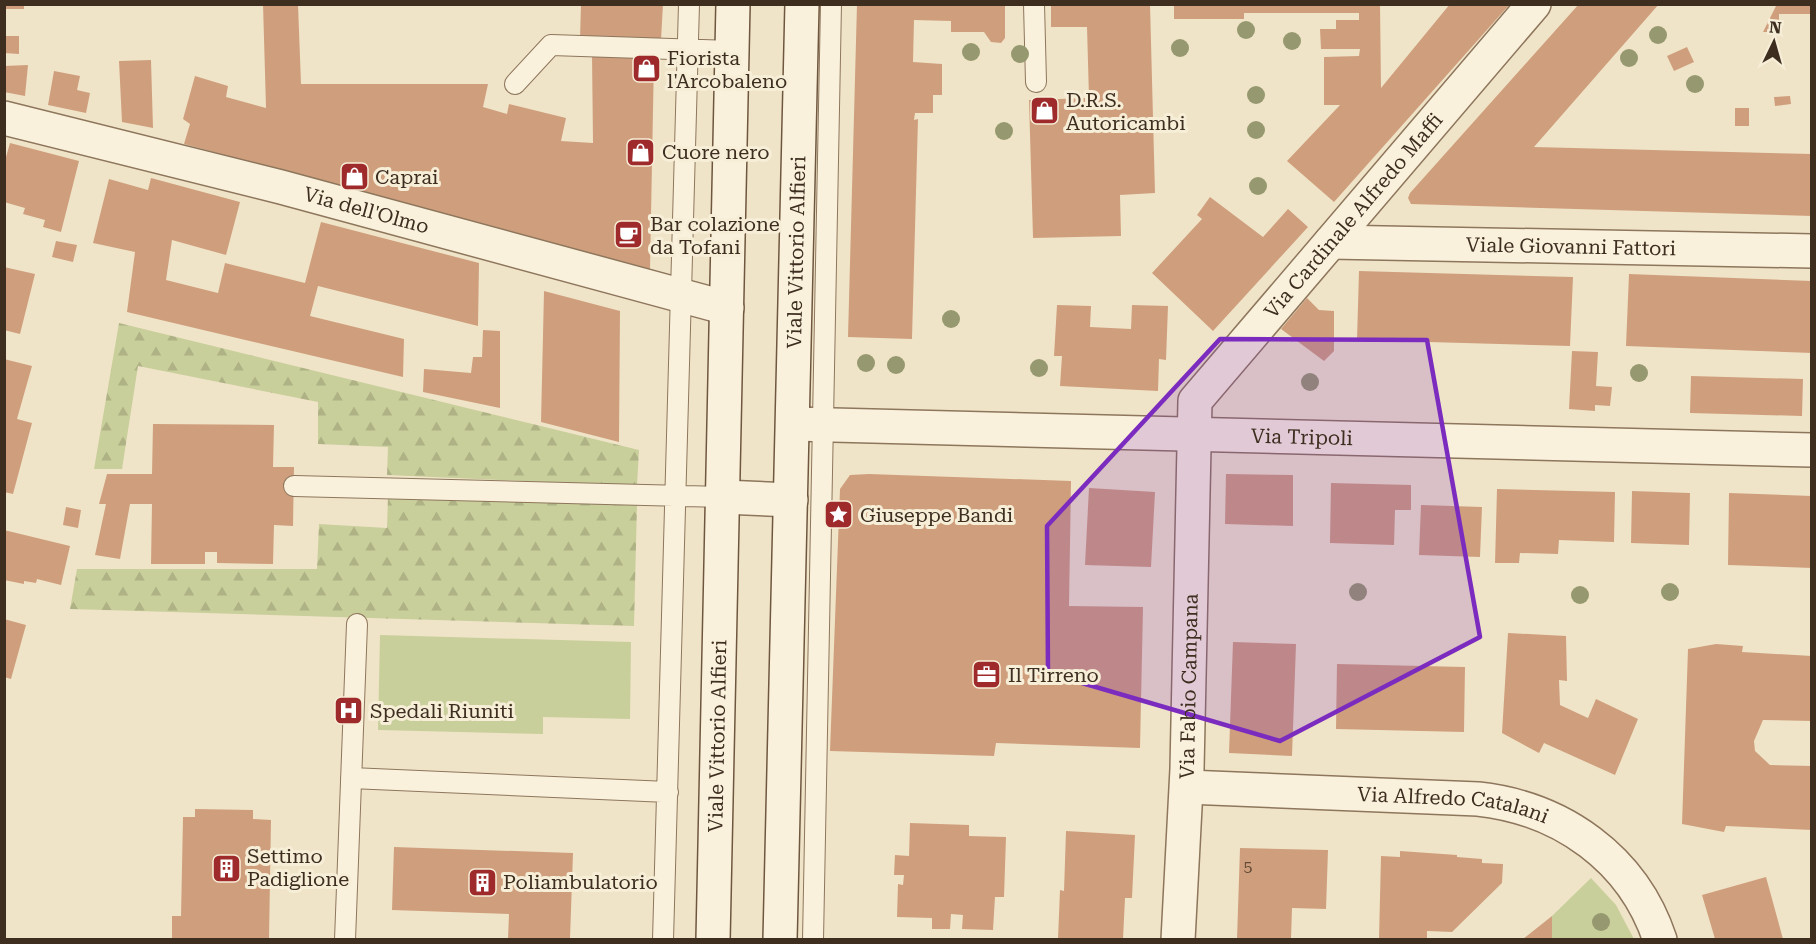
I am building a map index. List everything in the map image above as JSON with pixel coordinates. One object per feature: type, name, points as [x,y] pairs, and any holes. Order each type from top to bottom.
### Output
[{"type":"street","name":"Viale Vittorio Alfieri","points":[[713,939],[732,4]]},
{"type":"street","name":"Viale Vittorio Alfieri","points":[[780,939],[791,500],[808,424],[802,4]]},
{"type":"street","name":"Via Cardinale Alfredo Maffi","points":[[1195,434],[1195,401],[1534,4]]},
{"type":"street","name":"Via dell'Olmo","points":[[4,118],[281,187],[727,308]]},
{"type":"street","name":"Viale Giovanni Fattori","points":[[1331,242],[1812,251]]},
{"type":"street","name":"Via Tripoli","points":[[808,424],[1812,450]]},
{"type":"street","name":"Via Fabio Campana","points":[[1178,939],[1187,787],[1195,434]]},
{"type":"street","points":[[723,497],[791,500]]},
{"type":"street","name":"Via Alfredo Catalani","points":[[1187,787],[1478,799],[1503,801],[1527,808],[1578,832],[1619,867],[1637,890],[1660,939]]},
{"type":"lane","points":[[663,939],[689,4]]},
{"type":"lane","points":[[813,939],[808,424],[831,4]]},
{"type":"lane","points":[[1034,4],[1036,82]]},
{"type":"lane","points":[[515,84],[551,45],[732,51]]},
{"type":"lane","points":[[294,486],[723,497]]},
{"type":"lane","points":[[345,939],[357,624]]},
{"type":"lane","points":[[351,778],[668,792]]},
{"type":"highlighted area","points":[[1220,339],[1427,340],[1480,637],[1280,741],[1048,673],[1047,526]]},
{"type":"green space","points":[[119,323],[639,450],[637,486],[387,475],[388,447],[318,444],[318,402],[138,366],[122,469],[94,469]]},
{"type":"green space","points":[[388,496],[637,505],[634,626],[70,609],[77,569],[317,569],[319,524],[387,528]]},
{"type":"green space","points":[[380,635],[631,642],[630,719],[543,717],[543,734],[378,730]]},
{"type":"green space","points":[[1591,878],[1616,905],[1634,939],[1552,940],[1552,916]]},
{"type":"building","points":[[4,4],[24,4],[24,9],[4,9]]},
{"type":"building","points":[[263,4],[298,4],[301,84],[488,84],[483,107],[507,114],[509,104],[566,118],[561,141],[593,143],[592,55],[654,58],[650,270],[184,144],[190,124],[183,119],[195,76],[228,86],[226,97],[266,108]]},
{"type":"building","points":[[581,4],[663,4],[661,40],[580,39]]},
{"type":"building","points":[[857,4],[1005,4],[1005,38],[1001,43],[991,42],[984,32],[951,32],[951,21],[914,20],[913,62],[942,64],[942,95],[933,95],[933,113],[915,113],[914,120],[918,119],[912,339],[848,337]]},
{"type":"building","points":[[1051,4],[1150,4],[1155,193],[1120,195],[1121,236],[1033,238],[1029,100],[1089,98],[1087,27],[1051,27]]},
{"type":"building","points":[[1174,4],[1380,4],[1381,88],[1450,4],[1510,4],[1334,202],[1287,161],[1340,105],[1324,105],[1324,57],[1359,56],[1360,49],[1321,49],[1320,29],[1336,29],[1336,20],[1359,20],[1359,13],[1244,13],[1244,19],[1174,19]]},
{"type":"building","points":[[1579,4],[1659,4],[1534,147],[1812,154],[1812,216],[1411,204],[1408,198],[1410,193]]},
{"type":"building","points":[[1777,4],[1812,4],[1812,14],[1779,14],[1779,32],[1763,32]]},
{"type":"building","points":[[4,36],[19,36],[19,54],[4,53]]},
{"type":"building","points":[[1687,47],[1694,62],[1674,71],[1667,56]]},
{"type":"building","points":[[151,60],[153,128],[122,122],[119,61]]},
{"type":"building","points":[[28,65],[25,96],[4,92],[4,66]]},
{"type":"building","points":[[54,71],[80,76],[77,90],[90,93],[86,113],[48,105]]},
{"type":"building","points":[[1790,96],[1791,104],[1775,106],[1774,97]]},
{"type":"building","points":[[1735,108],[1749,108],[1749,126],[1735,126]]},
{"type":"building","points":[[10,143],[79,161],[61,232],[43,227],[45,220],[23,214],[25,208],[4,202],[4,164]]},
{"type":"building","points":[[151,178],[240,202],[226,255],[172,240],[166,280],[218,293],[225,263],[305,283],[321,222],[479,263],[478,326],[318,286],[310,316],[404,339],[403,377],[127,312],[135,252],[93,243],[109,179],[148,190]]},
{"type":"building","points":[[1210,197],[1263,237],[1288,209],[1308,227],[1213,331],[1152,273],[1202,219],[1197,215]]},
{"type":"building","points":[[56,241],[77,245],[73,262],[52,257]]},
{"type":"building","points":[[4,267],[35,274],[20,334],[4,330]]},
{"type":"building","points":[[1359,271],[1573,277],[1570,346],[1357,340]]},
{"type":"building","points":[[1629,274],[1812,281],[1812,353],[1626,346]]},
{"type":"building","points":[[544,291],[620,311],[619,442],[541,422]]},
{"type":"building","points":[[1307,298],[1319,310],[1334,311],[1334,351],[1324,361],[1281,329]]},
{"type":"building","points":[[1057,305],[1091,306],[1090,327],[1131,329],[1132,305],[1168,306],[1166,360],[1159,359],[1158,391],[1060,386],[1062,356],[1054,356]]},
{"type":"building","points":[[483,330],[500,331],[500,408],[423,392],[424,369],[471,373],[473,357],[482,357]]},
{"type":"building","points":[[1572,351],[1598,352],[1596,386],[1612,387],[1610,406],[1595,405],[1595,411],[1569,409]]},
{"type":"building","points":[[4,359],[32,366],[17,419],[32,423],[13,494],[4,492]]},
{"type":"building","points":[[1691,376],[1803,379],[1802,416],[1690,413]]},
{"type":"building","points":[[153,424],[274,425],[273,467],[294,467],[293,526],[274,525],[273,564],[217,563],[217,552],[205,552],[205,564],[151,564],[152,504],[130,504],[120,559],[95,555],[106,504],[99,504],[107,474],[152,474]]},
{"type":"building","points":[[1226,474],[1293,475],[1293,526],[1225,524]]},
{"type":"building","name":"Il Tirreno","points":[[850,475],[1071,481],[1069,606],[1143,607],[1140,748],[996,743],[994,756],[830,751],[840,489]]},
{"type":"building","points":[[1331,483],[1411,485],[1411,510],[1395,510],[1394,545],[1330,543]]},
{"type":"building","points":[[1089,488],[1155,492],[1151,567],[1085,565]]},
{"type":"building","points":[[1497,489],[1615,492],[1614,542],[1559,540],[1558,554],[1520,553],[1519,563],[1495,563]]},
{"type":"building","points":[[1632,491],[1690,493],[1689,545],[1631,543]]},
{"type":"building","points":[[1729,493],[1812,496],[1812,568],[1728,565]]},
{"type":"building","points":[[1421,505],[1482,507],[1480,557],[1419,555]]},
{"type":"building","points":[[66,507],[81,510],[78,528],[63,525]]},
{"type":"building","points":[[4,530],[70,546],[61,585],[37,579],[36,583],[24,581],[24,584],[4,580]]},
{"type":"building","points":[[4,619],[26,625],[11,679],[4,677]]},
{"type":"building","points":[[1508,633],[1566,636],[1567,681],[1559,680],[1560,705],[1588,718],[1596,699],[1638,719],[1615,775],[1544,743],[1539,753],[1502,733]]},
{"type":"building","points":[[1233,642],[1296,644],[1292,756],[1229,753]]},
{"type":"building","points":[[1716,644],[1743,646],[1742,652],[1812,656],[1812,721],[1763,720],[1754,741],[1755,751],[1770,765],[1812,766],[1812,830],[1726,826],[1724,832],[1682,824],[1688,649]]},
{"type":"building","points":[[1337,664],[1465,667],[1464,732],[1336,729]]},
{"type":"building","name":"Settimo Padiglione","points":[[195,809],[253,810],[253,819],[271,820],[269,939],[172,939],[172,916],[181,916],[183,817],[195,817]]},
{"type":"building","points":[[910,823],[969,825],[969,836],[1006,837],[1004,897],[995,897],[993,930],[962,929],[963,915],[951,914],[950,929],[932,929],[932,918],[897,917],[898,884],[903,885],[904,875],[894,875],[895,855],[909,856]]},
{"type":"building","points":[[1066,831],[1135,835],[1132,898],[1125,898],[1123,939],[1058,939],[1060,890],[1064,891]]},
{"type":"building","name":"Poliambulatorio","points":[[394,847],[573,853],[570,939],[508,939],[509,914],[392,910]]},
{"type":"building","points":[[1240,848],[1328,850],[1326,909],[1292,908],[1291,939],[1237,939]]},
{"type":"building","points":[[1400,851],[1457,855],[1457,857],[1482,859],[1482,863],[1503,864],[1502,883],[1452,932],[1427,931],[1427,939],[1379,939],[1381,856],[1400,857]]},
{"type":"building","points":[[1766,877],[1783,939],[1715,939],[1702,895]]},
{"type":"building","points":[[1552,916],[1552,939],[1523,939]]},
{"type":"place","name":"Fiorista l'Arcobaleno","points":[[646,69]]},
{"type":"place","name":"D.R.S. Autoricambi","points":[[1045,111]]},
{"type":"place","name":"Cuore nero","points":[[641,152]]},
{"type":"place","name":"Caprai","points":[[354,177]]},
{"type":"place","name":"Bar colazione da Tofani","points":[[629,235]]},
{"type":"place","name":"Giuseppe Bandi","points":[[839,515]]},
{"type":"place","name":"Il Tirreno","points":[[987,675]]},
{"type":"place","name":"Spedali Riuniti","points":[[349,711]]},
{"type":"place","name":"Settimo Padiglione","points":[[226,868]]},
{"type":"place","name":"Poliambulatorio","points":[[482,882]]}]
